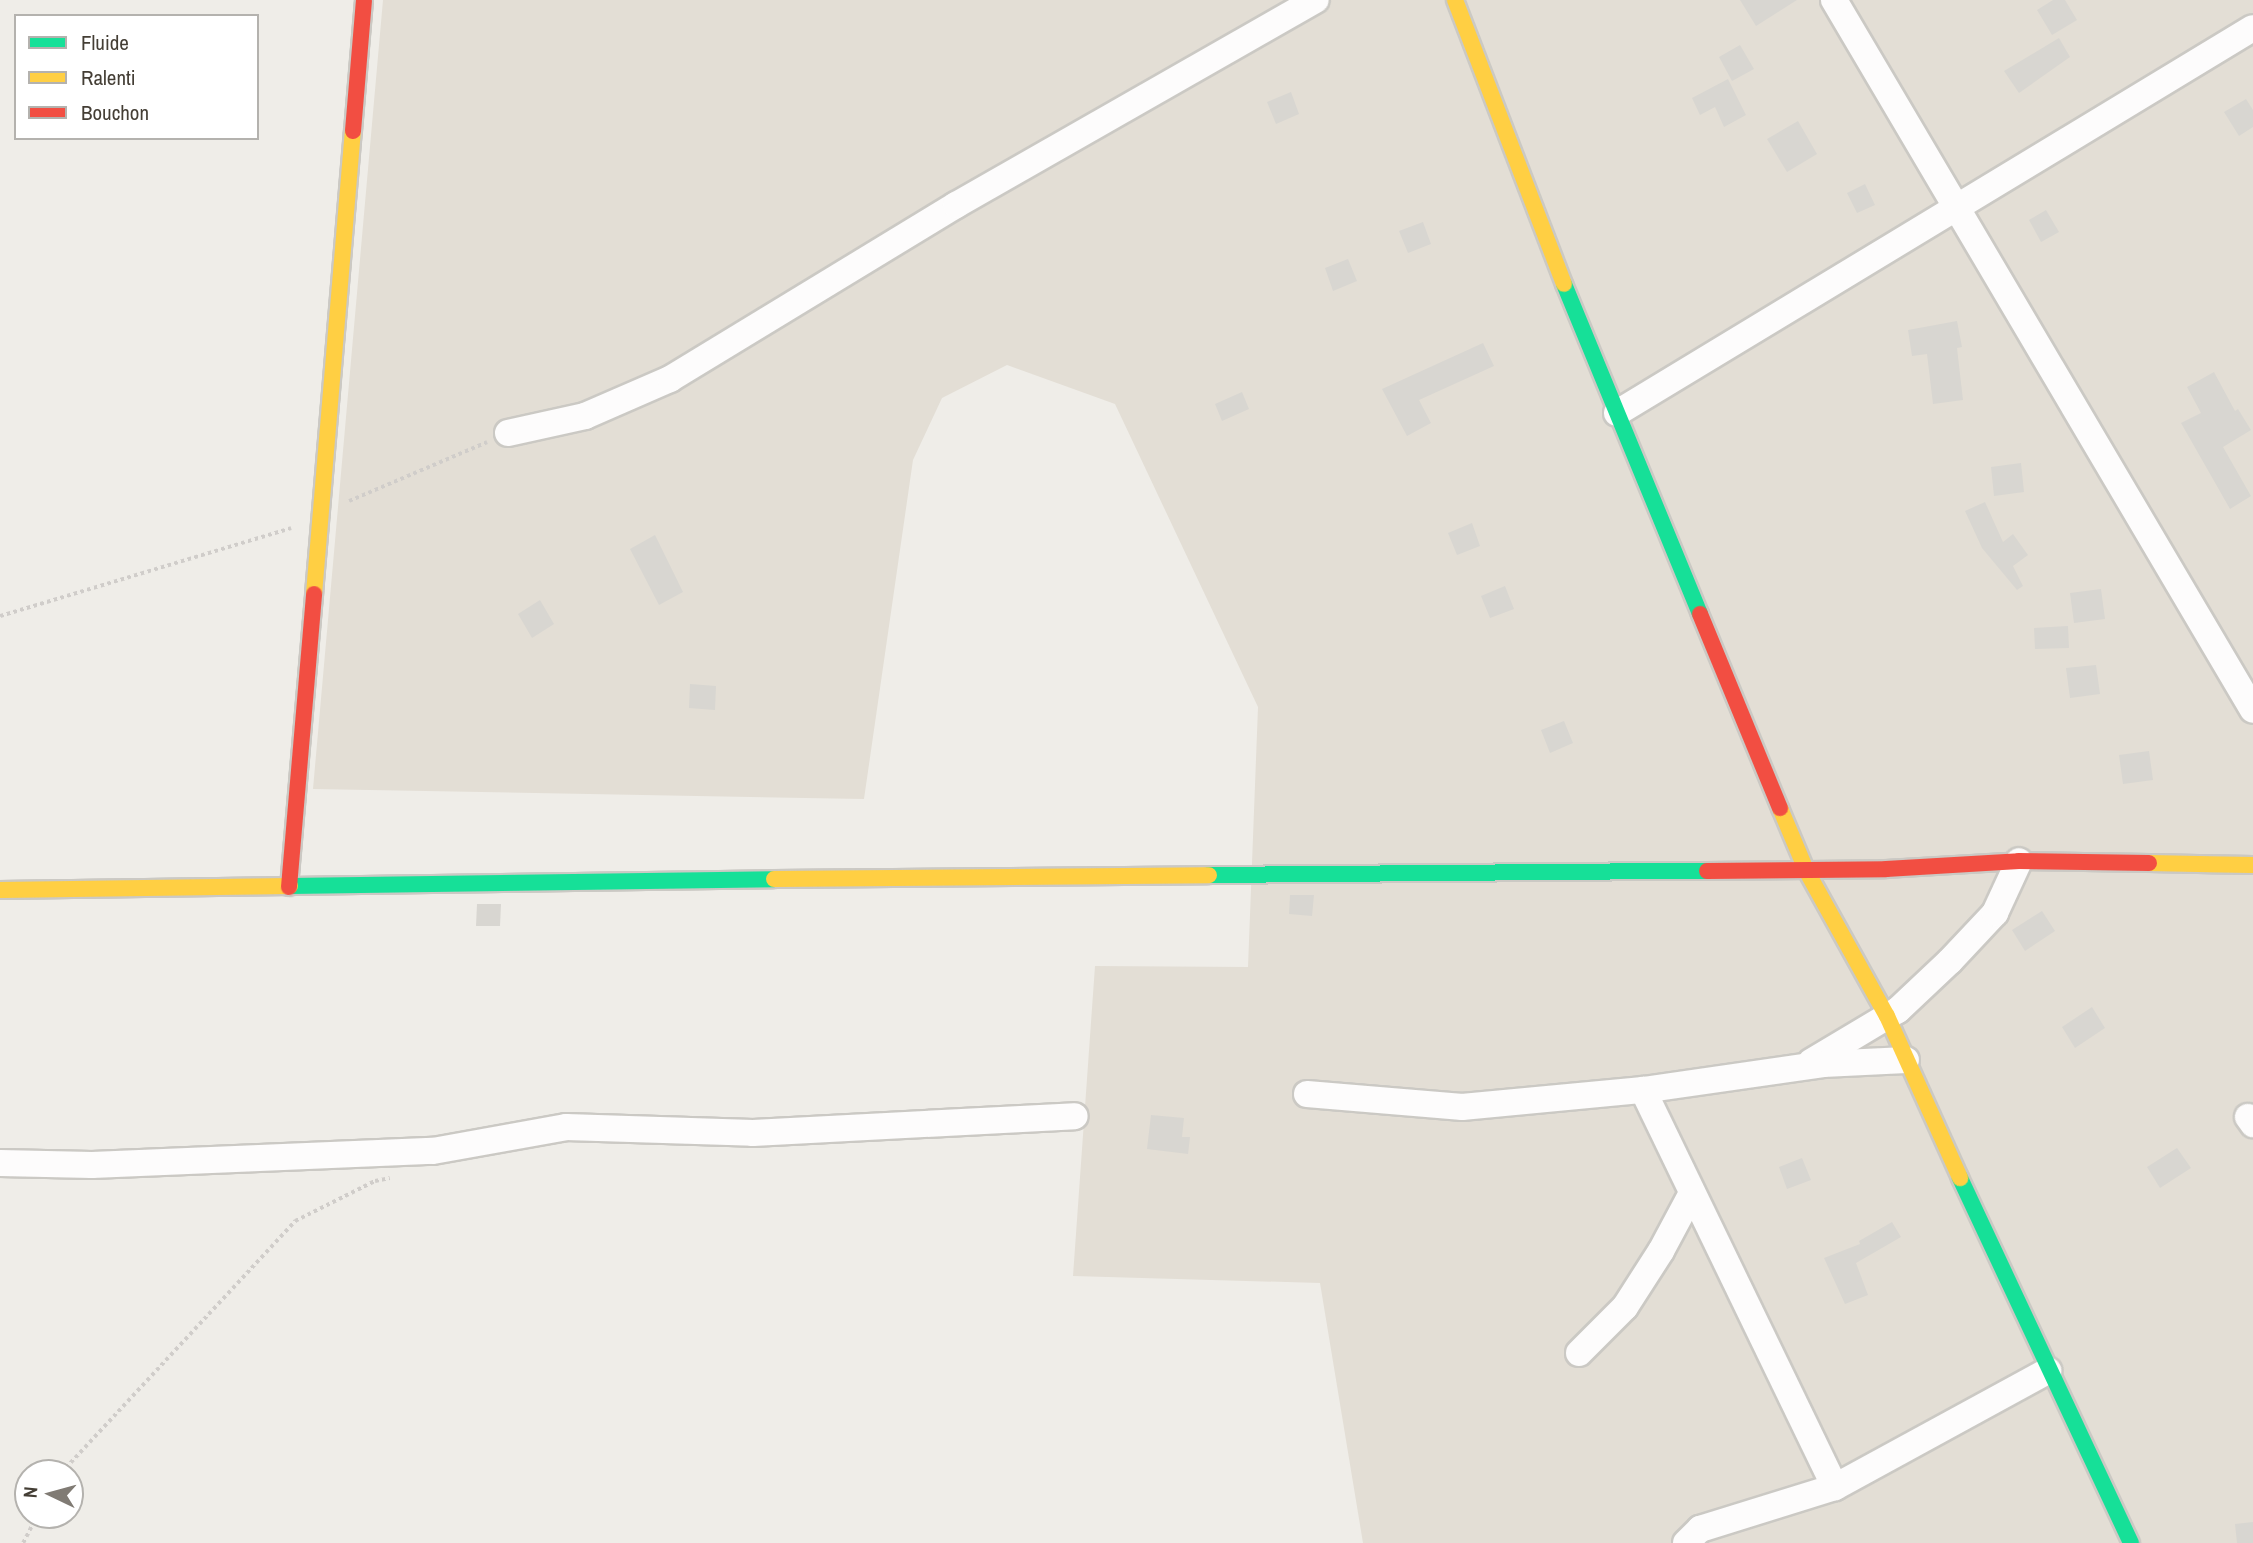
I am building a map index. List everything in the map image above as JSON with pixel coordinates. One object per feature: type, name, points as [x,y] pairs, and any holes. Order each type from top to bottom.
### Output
[{"type":"street","points":[[289,887],[364,0]]},
{"type":"street","points":[[508,433],[585,416],[670,379],[956,205],[1317,0]]},
{"type":"street","points":[[1455,0],[1617,413],[1806,870],[1888,1016],[2048,1371],[2131,1543]]},
{"type":"street","points":[[1834,0],[2253,710]]},
{"type":"street","points":[[1617,413],[2253,28]]},
{"type":"street","points":[[1803,1066],[1888,1016],[1950,961],[1995,913],[2019,861]]},
{"type":"street","points":[[0,890],[944,877],[1886,869],[2019,861],[2253,865]]},
{"type":"street","points":[[1307,1094],[1462,1107],[1643,1090],[1803,1066],[1906,1060]]},
{"type":"street","points":[[1643,1090],[1835,1487]]},
{"type":"street","points":[[0,1163],[92,1166],[433,1151],[566,1127],[753,1133],[1075,1116]]},
{"type":"street","points":[[1579,1353],[1625,1307],[1661,1251],[1692,1193]]},
{"type":"street","points":[[1686,1543],[1700,1530],[1835,1487],[2048,1371]]},
{"type":"path","points":[[0,616],[291,528],[508,433]]},
{"type":"path","points":[[74,1459],[295,1221],[375,1181],[397,1177]]},
{"type":"shaded area","points":[[383,0],[2253,0],[2253,1543],[1363,1543],[1320,1283],[1073,1276],[1095,966],[1248,967],[1258,707],[1115,404],[1007,365],[942,398],[913,460],[864,799],[313,789]]},
{"type":"building","points":[[1740,0],[1797,0],[1756,26]]},
{"type":"building","points":[[2053,0],[2065,0],[2077,20],[2052,35],[2037,10]]},
{"type":"building","points":[[2059,38],[2070,57],[2019,93],[2004,71]]},
{"type":"building","points":[[1740,45],[1754,69],[1732,81],[1719,57]]},
{"type":"building","points":[[1728,79],[1746,115],[1724,127],[1715,107],[1700,115],[1692,98]]},
{"type":"building","points":[[1291,92],[1299,114],[1276,124],[1267,102]]},
{"type":"building","points":[[2246,99],[2253,110],[2253,127],[2239,136],[2224,112]]},
{"type":"building","points":[[1798,121],[1817,154],[1787,172],[1767,139]]},
{"type":"building","points":[[1865,184],[1875,205],[1857,213],[1847,193]]},
{"type":"building","points":[[2046,210],[2059,232],[2041,242],[2029,220]]},
{"type":"building","points":[[1423,222],[1431,244],[1408,253],[1399,231]]},
{"type":"building","points":[[1348,259],[1357,281],[1333,291],[1325,268]]},
{"type":"building","points":[[1957,321],[1962,347],[1957,348],[1963,400],[1933,404],[1927,354],[1912,356],[1908,330]]},
{"type":"building","points":[[1483,343],[1494,366],[1419,400],[1431,423],[1407,436],[1382,389]]},
{"type":"building","points":[[2214,372],[2235,411],[2238,409],[2251,430],[2223,447],[2251,496],[2230,509],[2181,423],[2201,413],[2187,387]]},
{"type":"building","points":[[1242,392],[1249,409],[1222,421],[1215,404]]},
{"type":"building","points":[[2021,463],[2024,492],[1994,496],[1991,467]]},
{"type":"building","points":[[1985,502],[2003,542],[2013,534],[2028,555],[2013,566],[2023,586],[2017,590],[1982,548],[1965,511]]},
{"type":"building","points":[[1472,523],[1480,546],[1457,555],[1448,533]]},
{"type":"building","points":[[655,535],[683,592],[659,605],[630,549]]},
{"type":"building","points":[[1505,586],[1514,609],[1490,618],[1481,596]]},
{"type":"building","points":[[2101,589],[2105,619],[2074,623],[2070,593]]},
{"type":"building","points":[[540,600],[554,624],[532,638],[518,614]]},
{"type":"building","points":[[2068,626],[2069,648],[2035,649],[2034,628]]},
{"type":"building","points":[[2096,665],[2100,694],[2070,698],[2066,668]]},
{"type":"building","points":[[690,684],[716,686],[715,710],[689,708]]},
{"type":"building","points":[[1564,721],[1573,743],[1550,753],[1541,730]]},
{"type":"building","points":[[2149,751],[2153,780],[2123,784],[2119,755]]},
{"type":"building","points":[[1290,895],[1314,895],[1312,916],[1289,914]]},
{"type":"building","points":[[477,904],[501,904],[500,926],[476,926]]},
{"type":"building","points":[[2042,911],[2055,931],[2025,951],[2012,930]]},
{"type":"building","points":[[2092,1007],[2105,1028],[2075,1048],[2062,1027]]},
{"type":"building","points":[[1151,1115],[1184,1118],[1182,1137],[1190,1137],[1188,1154],[1147,1149]]},
{"type":"building","points":[[2177,1148],[2191,1168],[2160,1188],[2147,1167]]},
{"type":"building","points":[[1802,1158],[1811,1180],[1787,1189],[1779,1167]]},
{"type":"building","points":[[1892,1222],[1901,1237],[1856,1263],[1868,1295],[1845,1304],[1824,1258],[1860,1244],[1859,1241]]},
{"type":"building","points":[[2253,1522],[2253,1543],[2237,1543],[2235,1524]]},
{"type":"traffic: fast","points":[[1564,284],[1700,614]]},
{"type":"traffic: fast","points":[[1209,875],[1707,871]]},
{"type":"traffic: fast","points":[[290,886],[774,879]]},
{"type":"traffic: fast","points":[[1960,1178],[2131,1543]]},
{"type":"traffic: slow","points":[[1455,0],[1564,284]]},
{"type":"traffic: slow","points":[[314,594],[353,131]]},
{"type":"traffic: slow","points":[[1780,808],[1806,870],[1887,1016],[1960,1178]]},
{"type":"traffic: slow","points":[[2149,863],[2253,865]]},
{"type":"traffic: slow","points":[[774,879],[1209,875]]},
{"type":"traffic: slow","points":[[0,890],[290,886]]},
{"type":"traffic: jam","points":[[353,131],[364,0]]},
{"type":"traffic: jam","points":[[289,887],[314,594]]},
{"type":"traffic: jam","points":[[1700,614],[1780,808]]},
{"type":"traffic: jam","points":[[1707,871],[1886,869],[2019,861],[2149,863]]}]
